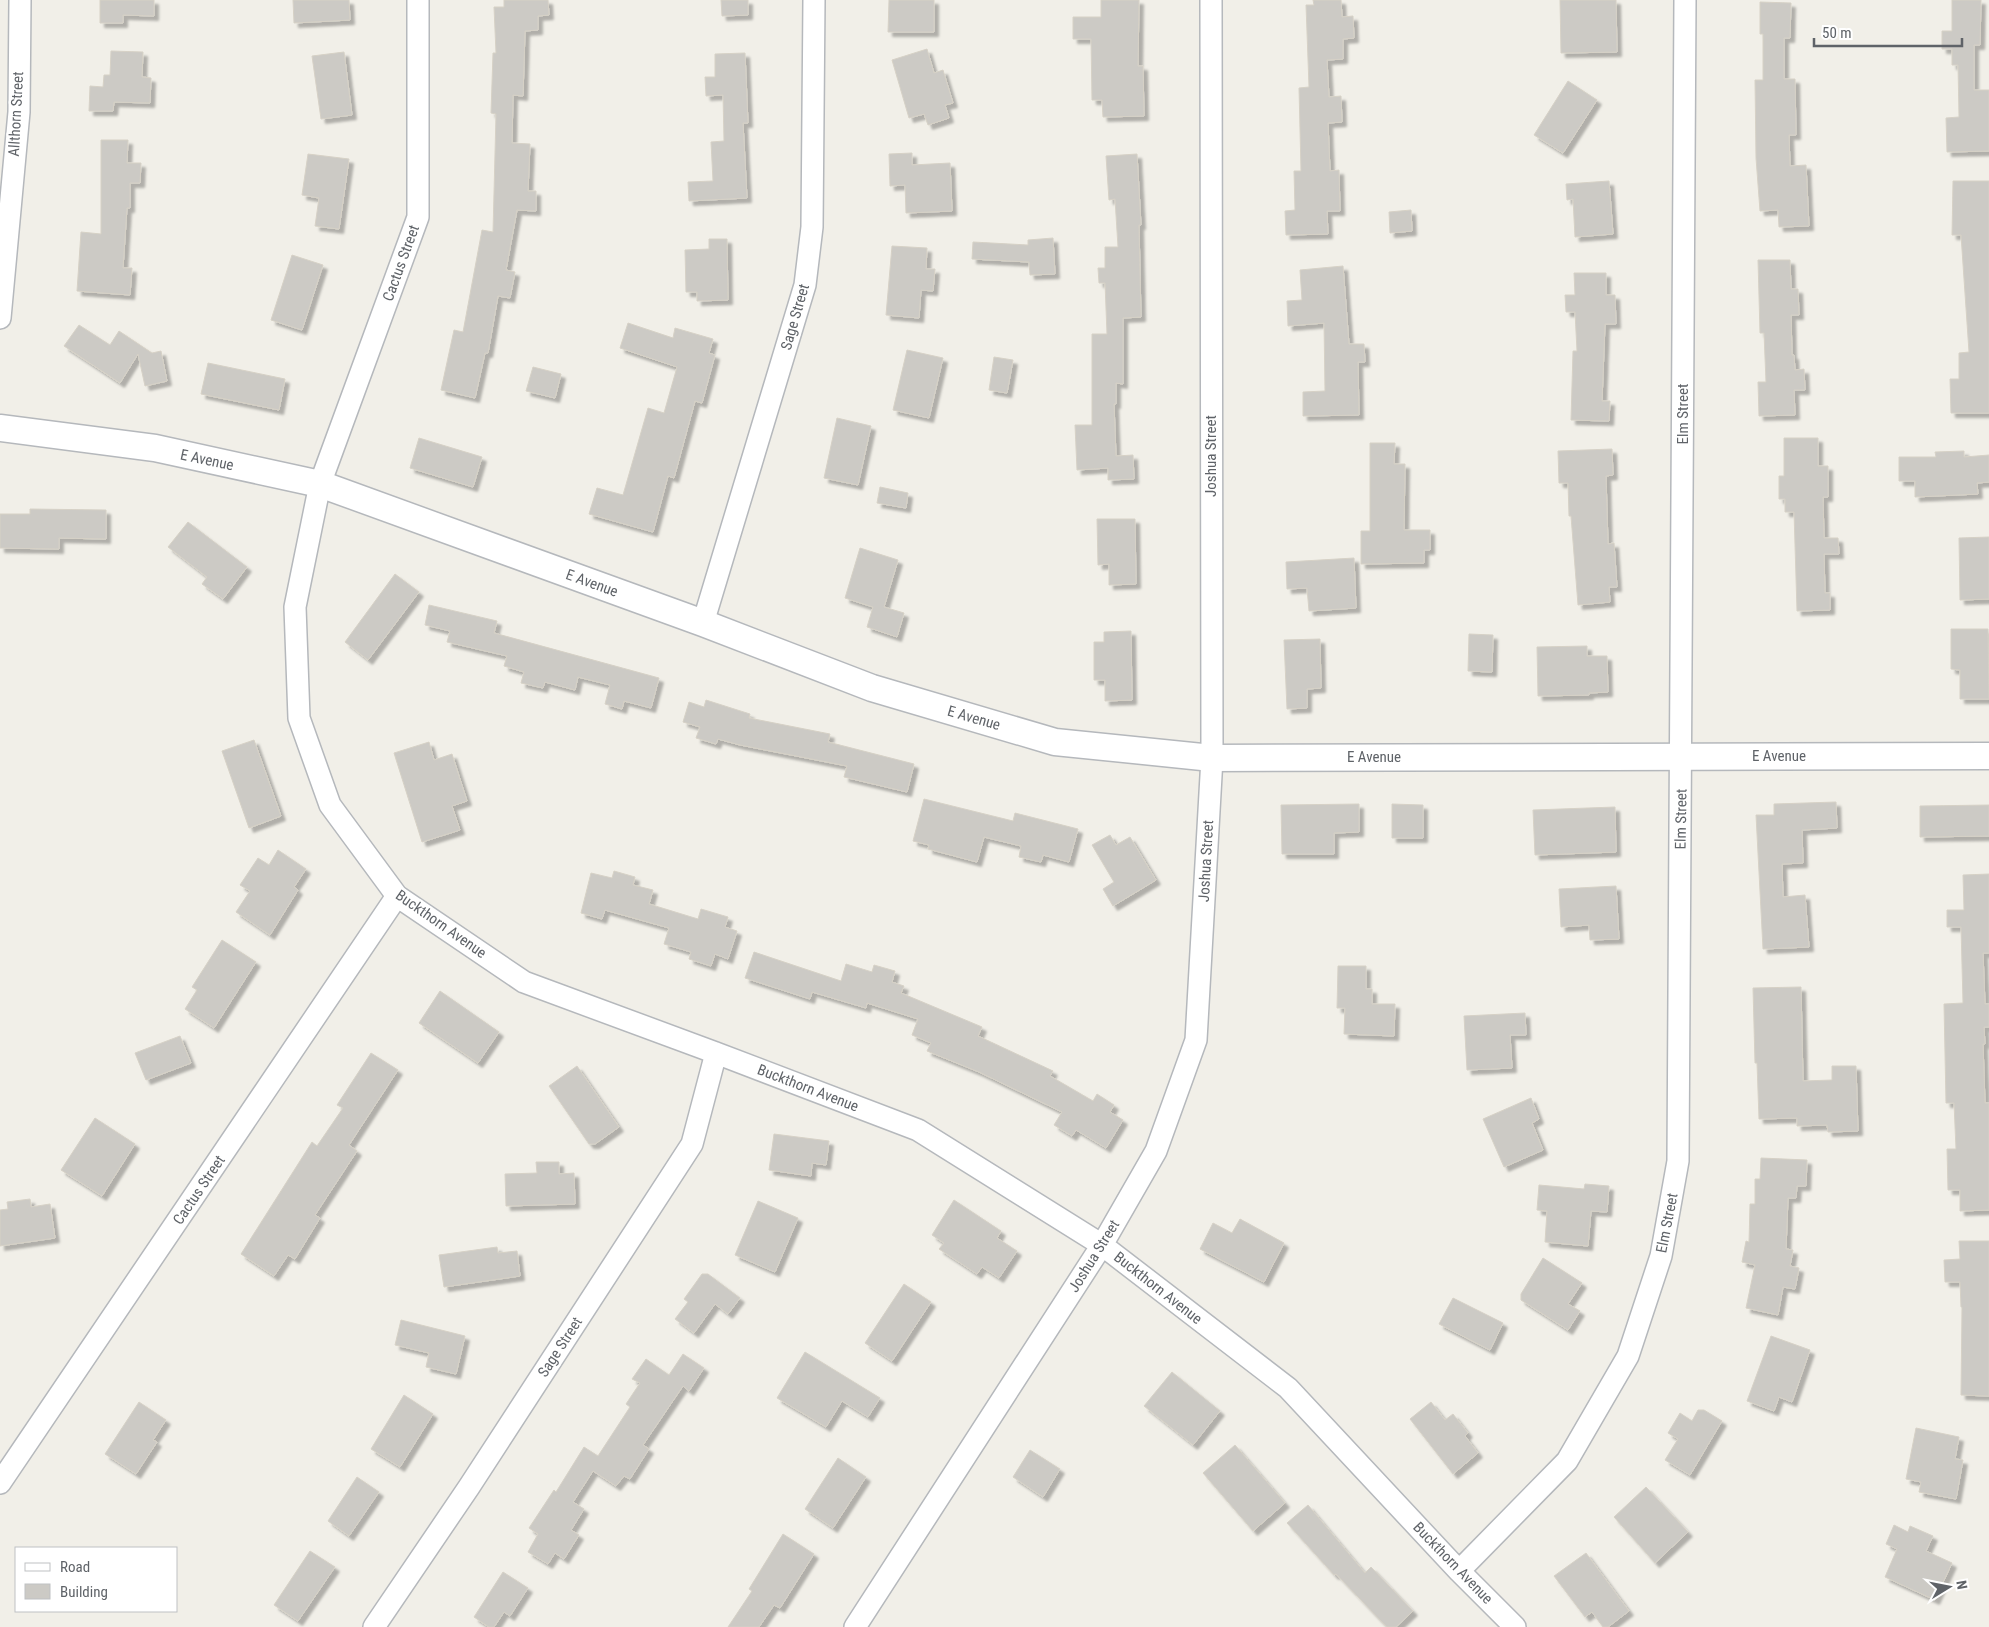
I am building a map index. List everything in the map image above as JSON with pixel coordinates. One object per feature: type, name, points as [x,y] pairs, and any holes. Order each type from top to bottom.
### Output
[{"type":"street","name":"Allthorn Street","points":[[0,318],[18,112],[20,0]]},
{"type":"street","name":"Cactus Street","points":[[320,484],[418,217],[418,0]]},
{"type":"street","name":"Sage Street","points":[[703,623],[805,285],[812,227],[814,0]]},
{"type":"street","name":"Joshua Street","points":[[855,1627],[1102,1245],[1156,1150],[1196,1040],[1212,758],[1211,0]]},
{"type":"street","name":"Elm Street","points":[[1459,1571],[1567,1461],[1628,1356],[1661,1256],[1678,1161],[1682,756],[1685,0]]},
{"type":"street","name":"E Avenue","points":[[0,428],[155,448],[320,484],[703,623],[872,688],[1055,742],[1212,758],[1989,756]]},
{"type":"street","name":"Buckthorn Avenue","points":[[320,484],[295,607],[299,718],[330,805],[397,896],[524,982],[918,1130],[1102,1245],[1288,1388],[1459,1571],[1515,1627]]},
{"type":"street","name":"Cactus Street","points":[[0,1483],[397,896]]},
{"type":"street","name":"Sage Street","points":[[374,1627],[469,1487],[692,1144],[716,1053]]},
{"type":"building","points":[[100,0],[154,0],[154,16],[123,15],[123,23],[100,23]]},
{"type":"building","points":[[293,0],[349,0],[350,20],[294,23]]},
{"type":"building","points":[[504,0],[548,0],[549,15],[538,16],[538,30],[525,31],[523,96],[513,95],[512,143],[530,144],[528,191],[536,191],[536,211],[517,210],[506,270],[515,272],[510,298],[498,296],[488,353],[485,353],[475,398],[441,390],[454,330],[463,332],[482,230],[493,232],[496,114],[491,113],[493,53],[496,53],[494,7],[504,7]]},
{"type":"building","points":[[721,0],[748,0],[748,15],[722,16]]},
{"type":"building","points":[[889,0],[934,0],[934,32],[888,32]]},
{"type":"building","points":[[1101,0],[1139,0],[1138,66],[1143,66],[1144,116],[1103,117],[1102,100],[1092,100],[1091,39],[1073,39],[1073,17],[1101,17]]},
{"type":"building","points":[[1313,0],[1341,0],[1342,17],[1353,16],[1354,38],[1343,39],[1343,59],[1327,60],[1329,97],[1341,96],[1342,122],[1328,123],[1330,171],[1339,170],[1340,211],[1327,211],[1328,234],[1286,235],[1285,211],[1295,210],[1294,171],[1301,171],[1299,88],[1309,87],[1306,5],[1314,5]]},
{"type":"building","points":[[1560,0],[1616,0],[1617,52],[1561,53]]},
{"type":"building","points":[[1952,0],[1981,0],[1980,45],[1974,45],[1974,90],[1989,90],[1989,151],[1947,152],[1946,118],[1959,117],[1958,65],[1952,65],[1952,49],[1942,49],[1942,31],[1952,31]]},
{"type":"building","points":[[1760,2],[1791,3],[1790,38],[1784,38],[1784,79],[1795,79],[1796,135],[1789,135],[1790,166],[1806,165],[1809,226],[1779,227],[1778,210],[1760,211],[1756,158],[1755,80],[1763,80],[1763,34],[1760,34]]},
{"type":"building","points":[[927,49],[934,73],[943,70],[953,103],[945,105],[949,118],[928,125],[924,114],[909,118],[892,60]]},
{"type":"building","points":[[111,51],[143,52],[142,77],[151,78],[150,103],[114,102],[113,111],[89,111],[90,86],[103,87],[104,75],[110,75]]},
{"type":"building","points":[[344,52],[352,115],[321,119],[312,56]]},
{"type":"building","points":[[745,53],[748,123],[743,123],[747,198],[689,201],[688,182],[713,181],[711,142],[724,141],[723,95],[706,96],[705,77],[715,77],[715,54]]},
{"type":"building","points":[[1568,81],[1597,100],[1563,153],[1534,135]]},
{"type":"building","points":[[101,140],[128,140],[127,163],[141,163],[140,183],[130,183],[130,208],[127,208],[123,268],[132,268],[130,295],[77,291],[81,232],[101,234]]},
{"type":"building","points":[[912,153],[912,165],[950,163],[952,211],[906,213],[905,185],[890,186],[889,154]]},
{"type":"building","points":[[308,154],[349,159],[339,229],[315,226],[319,198],[302,195]]},
{"type":"building","points":[[1137,154],[1141,225],[1139,225],[1141,317],[1123,318],[1123,384],[1116,383],[1116,404],[1114,404],[1116,456],[1133,455],[1134,479],[1108,480],[1108,468],[1077,470],[1075,425],[1092,425],[1092,334],[1107,334],[1105,283],[1099,283],[1098,268],[1105,268],[1105,247],[1118,247],[1115,199],[1109,200],[1106,156]]},
{"type":"building","points":[[1609,181],[1613,234],[1575,237],[1573,199],[1567,200],[1566,184]]},
{"type":"building","points":[[1953,181],[1989,181],[1989,413],[1951,413],[1950,379],[1959,379],[1959,353],[1969,352],[1961,235],[1952,235]]},
{"type":"building","points":[[1411,210],[1412,231],[1390,233],[1389,212]]},
{"type":"building","points":[[1053,238],[1055,274],[1030,275],[1029,262],[972,259],[973,242],[1028,245],[1028,240]]},
{"type":"building","points":[[709,239],[727,239],[728,300],[697,301],[697,292],[686,292],[685,250],[709,249]]},
{"type":"building","points":[[892,246],[927,248],[926,269],[935,269],[933,291],[921,290],[919,318],[886,315]]},
{"type":"building","points":[[292,255],[323,265],[302,330],[271,320]]},
{"type":"building","points":[[1758,260],[1790,260],[1791,289],[1798,289],[1799,315],[1791,315],[1792,355],[1794,355],[1795,370],[1804,369],[1805,390],[1794,390],[1795,415],[1759,416],[1758,382],[1766,382],[1764,333],[1760,333]]},
{"type":"building","points":[[1343,266],[1349,344],[1364,344],[1365,362],[1358,362],[1359,415],[1303,416],[1303,392],[1325,391],[1324,323],[1288,326],[1287,301],[1302,300],[1300,270]]},
{"type":"building","points":[[1574,273],[1606,273],[1606,295],[1615,295],[1616,324],[1605,324],[1602,401],[1610,401],[1609,421],[1571,420],[1573,351],[1577,351],[1575,312],[1566,312],[1565,295],[1575,295]]},
{"type":"building","points":[[628,323],[673,338],[675,328],[713,339],[709,353],[715,355],[702,403],[695,401],[674,478],[668,476],[653,532],[589,514],[597,488],[623,495],[648,408],[664,413],[677,367],[620,348]]},
{"type":"building","points":[[79,325],[110,345],[119,331],[152,353],[161,351],[167,381],[145,386],[138,354],[120,383],[64,346]]},
{"type":"building","points":[[907,350],[943,358],[929,418],[893,410]]},
{"type":"building","points":[[994,357],[1013,360],[1007,393],[989,390]]},
{"type":"building","points":[[208,363],[285,379],[279,410],[201,394]]},
{"type":"building","points":[[533,367],[561,374],[555,398],[526,391]]},
{"type":"building","points":[[837,418],[871,426],[858,485],[824,478]]},
{"type":"building","points":[[419,438],[482,457],[473,487],[410,468]]},
{"type":"building","points":[[1784,438],[1818,438],[1818,466],[1828,466],[1828,497],[1823,497],[1824,538],[1838,538],[1839,554],[1824,554],[1825,593],[1830,593],[1830,610],[1797,611],[1794,512],[1785,512],[1785,499],[1779,499],[1779,476],[1784,476]]},
{"type":"building","points":[[1370,443],[1395,443],[1394,464],[1405,464],[1404,530],[1430,530],[1430,550],[1424,550],[1424,563],[1361,564],[1361,531],[1370,531]]},
{"type":"building","points":[[1612,449],[1613,475],[1606,476],[1608,544],[1614,543],[1617,587],[1609,587],[1610,602],[1578,605],[1571,516],[1569,516],[1568,483],[1559,483],[1558,451]]},
{"type":"building","points":[[1964,451],[1964,457],[1989,455],[1989,482],[1977,483],[1978,494],[1915,497],[1915,481],[1899,481],[1899,457],[1936,457],[1935,452]]},
{"type":"building","points":[[880,487],[908,493],[906,508],[877,503]]},
{"type":"building","points":[[30,509],[106,510],[106,539],[59,538],[59,549],[0,548],[0,514],[30,514]]},
{"type":"building","points":[[1097,519],[1135,519],[1136,584],[1109,585],[1109,564],[1098,565]]},
{"type":"building","points":[[188,522],[247,567],[223,599],[202,584],[207,577],[168,547]]},
{"type":"building","points":[[1989,537],[1989,599],[1960,600],[1959,538]]},
{"type":"building","points":[[860,548],[898,560],[884,607],[904,613],[897,637],[867,627],[873,607],[845,598]]},
{"type":"building","points":[[1354,558],[1356,608],[1309,611],[1307,588],[1287,589],[1286,562]]},
{"type":"building","points":[[395,574],[419,592],[368,660],[345,642]]},
{"type":"building","points":[[429,605],[497,621],[494,633],[659,678],[651,708],[624,701],[622,709],[605,704],[610,685],[578,677],[575,690],[545,682],[543,688],[521,683],[524,672],[504,666],[507,656],[447,642],[450,631],[425,625]]},
{"type":"building","points":[[1951,629],[1988,629],[1989,699],[1960,699],[1960,670],[1951,669]]},
{"type":"building","points":[[1131,631],[1132,700],[1105,701],[1105,680],[1094,680],[1094,642],[1104,642],[1104,632]]},
{"type":"building","points":[[1469,634],[1493,635],[1492,672],[1468,671]]},
{"type":"building","points":[[1320,639],[1321,688],[1307,689],[1307,708],[1287,709],[1284,640]]},
{"type":"building","points":[[1587,646],[1587,656],[1607,656],[1608,692],[1589,693],[1589,695],[1538,696],[1537,647]]},
{"type":"building","points":[[706,700],[750,714],[749,718],[830,734],[828,742],[914,764],[907,792],[844,777],[847,766],[718,739],[716,744],[696,738],[700,727],[683,722],[689,702],[704,707]]},
{"type":"building","points":[[254,740],[281,816],[249,828],[222,751]]},
{"type":"building","points":[[429,742],[434,760],[452,754],[467,801],[452,806],[460,830],[422,842],[394,753]]},
{"type":"building","points":[[924,799],[1013,821],[1015,813],[1078,829],[1069,862],[1043,855],[1041,862],[1019,857],[1021,846],[984,837],[977,862],[928,849],[929,845],[913,841]]},
{"type":"building","points":[[1836,802],[1837,828],[1802,830],[1803,863],[1782,864],[1783,897],[1805,895],[1809,947],[1763,949],[1756,815],[1774,815],[1774,804]]},
{"type":"building","points":[[1359,804],[1359,832],[1334,833],[1334,854],[1282,854],[1281,805]]},
{"type":"building","points":[[1392,804],[1423,805],[1423,838],[1392,838]]},
{"type":"building","points":[[1989,805],[1989,836],[1920,837],[1920,806]]},
{"type":"building","points":[[1615,807],[1616,852],[1535,855],[1533,810]]},
{"type":"building","points":[[1110,835],[1116,845],[1130,837],[1156,880],[1113,906],[1103,889],[1114,882],[1092,845]]},
{"type":"building","points":[[278,850],[306,869],[294,887],[298,890],[270,935],[236,912],[250,891],[240,885],[258,858],[269,865]]},
{"type":"building","points":[[614,871],[635,877],[633,885],[653,890],[649,904],[698,919],[701,909],[728,917],[725,927],[737,931],[728,959],[715,954],[711,966],[689,959],[691,952],[664,944],[669,928],[605,910],[602,919],[581,913],[591,873],[612,878]]},
{"type":"building","points":[[1989,874],[1989,953],[1983,953],[1985,1004],[1989,1004],[1989,1027],[1984,1027],[1985,1044],[1983,1044],[1985,1103],[1989,1103],[1989,1210],[1960,1211],[1960,1190],[1948,1190],[1947,1149],[1956,1149],[1954,1103],[1946,1103],[1944,1004],[1963,1003],[1961,927],[1947,927],[1947,910],[1964,910],[1963,875]]},
{"type":"building","points":[[1616,886],[1619,939],[1590,940],[1589,925],[1561,927],[1559,889]]},
{"type":"building","points":[[222,940],[256,962],[214,1028],[185,1009],[197,990],[192,987]]},
{"type":"building","points":[[754,952],[841,981],[846,964],[872,972],[874,965],[895,971],[892,982],[904,986],[901,993],[982,1027],[978,1036],[1053,1071],[1050,1076],[1093,1101],[1097,1094],[1114,1105],[1110,1112],[1123,1120],[1106,1148],[1076,1130],[1072,1136],[1054,1125],[1062,1112],[979,1072],[927,1051],[931,1043],[912,1035],[918,1019],[867,1003],[866,1008],[812,992],[810,999],[745,978]]},
{"type":"building","points":[[1338,966],[1366,966],[1366,989],[1372,989],[1372,1004],[1395,1004],[1394,1036],[1344,1034],[1345,1008],[1337,1008]]},
{"type":"building","points":[[1801,987],[1803,1081],[1832,1080],[1832,1066],[1856,1066],[1858,1131],[1828,1132],[1827,1125],[1797,1126],[1797,1118],[1759,1119],[1753,988]]},
{"type":"building","points":[[440,991],[499,1032],[478,1063],[419,1023]]},
{"type":"building","points":[[1525,1013],[1526,1035],[1510,1035],[1512,1068],[1467,1070],[1464,1016]]},
{"type":"building","points":[[180,1036],[191,1063],[146,1080],[135,1053]]},
{"type":"building","points":[[371,1053],[398,1070],[349,1145],[357,1151],[315,1215],[320,1218],[295,1259],[288,1255],[274,1276],[241,1254],[312,1142],[317,1146],[343,1108],[337,1105]]},
{"type":"building","points":[[577,1066],[619,1127],[595,1144],[589,1144],[549,1086]]},
{"type":"building","points":[[1531,1098],[1539,1119],[1532,1123],[1543,1150],[1504,1167],[1483,1119]]},
{"type":"building","points":[[95,1118],[135,1144],[102,1196],[61,1170]]},
{"type":"building","points":[[774,1134],[829,1141],[826,1165],[812,1163],[811,1176],[769,1170]]},
{"type":"building","points":[[1761,1158],[1807,1160],[1806,1186],[1797,1186],[1796,1198],[1788,1198],[1786,1249],[1793,1250],[1790,1266],[1799,1268],[1795,1289],[1783,1287],[1778,1315],[1746,1308],[1755,1265],[1742,1262],[1746,1241],[1749,1242],[1750,1204],[1755,1204],[1755,1179],[1760,1179]]},
{"type":"building","points":[[536,1162],[559,1162],[559,1174],[574,1173],[575,1204],[506,1206],[505,1174],[537,1173]]},
{"type":"building","points":[[1585,1184],[1609,1186],[1607,1212],[1591,1211],[1588,1246],[1545,1242],[1547,1211],[1537,1210],[1539,1185],[1584,1189]]},
{"type":"building","points":[[30,1199],[31,1207],[50,1204],[55,1238],[0,1246],[0,1210],[8,1209],[7,1202]]},
{"type":"building","points":[[954,1200],[1001,1231],[997,1238],[1017,1251],[999,1278],[982,1267],[977,1274],[939,1249],[944,1243],[932,1235]]},
{"type":"building","points":[[758,1201],[798,1218],[775,1272],[735,1255]]},
{"type":"building","points":[[1240,1219],[1284,1243],[1264,1282],[1200,1249],[1213,1223],[1232,1233]]},
{"type":"building","points":[[1959,1241],[1989,1241],[1989,1396],[1961,1395],[1962,1307],[1960,1282],[1945,1282],[1944,1260],[1960,1259]]},
{"type":"building","points":[[497,1247],[498,1253],[517,1251],[520,1276],[444,1287],[439,1255]]},
{"type":"building","points":[[1543,1258],[1582,1283],[1568,1304],[1580,1311],[1568,1330],[1521,1300],[1521,1294]]},
{"type":"building","points":[[702,1274],[708,1274],[740,1298],[728,1314],[715,1304],[694,1333],[675,1319],[688,1302],[684,1299]]},
{"type":"building","points":[[904,1284],[931,1302],[892,1361],[865,1343]]},
{"type":"building","points":[[1453,1298],[1503,1323],[1490,1350],[1439,1324]]},
{"type":"building","points":[[401,1320],[465,1336],[456,1374],[426,1367],[429,1353],[395,1345]]},
{"type":"building","points":[[1771,1336],[1810,1350],[1792,1402],[1779,1397],[1774,1411],[1747,1401]]},
{"type":"building","points":[[805,1352],[880,1398],[868,1417],[842,1401],[826,1427],[777,1398]]},
{"type":"building","points":[[683,1354],[704,1368],[689,1391],[683,1386],[643,1445],[649,1449],[630,1479],[624,1476],[616,1486],[593,1471],[573,1502],[584,1509],[571,1530],[579,1535],[564,1559],[555,1553],[548,1564],[528,1552],[538,1534],[529,1528],[554,1490],[556,1492],[584,1447],[598,1456],[630,1407],[626,1404],[640,1383],[632,1379],[646,1359],[669,1375]]},
{"type":"building","points":[[1172,1372],[1220,1411],[1193,1445],[1144,1406]]},
{"type":"building","points":[[404,1395],[433,1414],[400,1467],[371,1449]]},
{"type":"building","points":[[139,1402],[166,1420],[153,1440],[157,1442],[136,1474],[105,1454]]},
{"type":"building","points":[[1431,1402],[1445,1420],[1453,1414],[1468,1433],[1465,1436],[1478,1453],[1453,1474],[1410,1419]]},
{"type":"building","points":[[1698,1410],[1704,1410],[1722,1421],[1690,1475],[1665,1460],[1678,1439],[1668,1433],[1680,1413],[1692,1421]]},
{"type":"building","points":[[1916,1428],[1959,1437],[1955,1459],[1963,1460],[1956,1499],[1919,1492],[1921,1482],[1906,1479]]},
{"type":"building","points":[[1235,1445],[1285,1503],[1253,1531],[1203,1473]]},
{"type":"building","points":[[1030,1450],[1060,1469],[1043,1497],[1013,1477]]},
{"type":"building","points":[[838,1458],[866,1477],[833,1528],[805,1509]]},
{"type":"building","points":[[357,1477],[379,1492],[349,1536],[328,1521]]},
{"type":"building","points":[[1646,1487],[1688,1532],[1655,1563],[1614,1517]]},
{"type":"building","points":[[1308,1505],[1365,1573],[1371,1567],[1413,1611],[1396,1627],[1387,1627],[1336,1574],[1334,1575],[1287,1523]]},
{"type":"building","points":[[1894,1525],[1908,1532],[1910,1526],[1933,1536],[1926,1551],[1952,1563],[1935,1600],[1885,1577],[1897,1549],[1886,1544]]},
{"type":"building","points":[[783,1534],[814,1554],[780,1608],[774,1605],[759,1627],[728,1627],[752,1591],[749,1589]]},
{"type":"building","points":[[310,1551],[335,1567],[298,1621],[274,1605]]},
{"type":"building","points":[[1586,1553],[1629,1611],[1608,1627],[1603,1627],[1592,1612],[1585,1617],[1554,1576]]},
{"type":"building","points":[[503,1572],[528,1588],[510,1616],[504,1612],[494,1627],[489,1627],[474,1617]]}]
